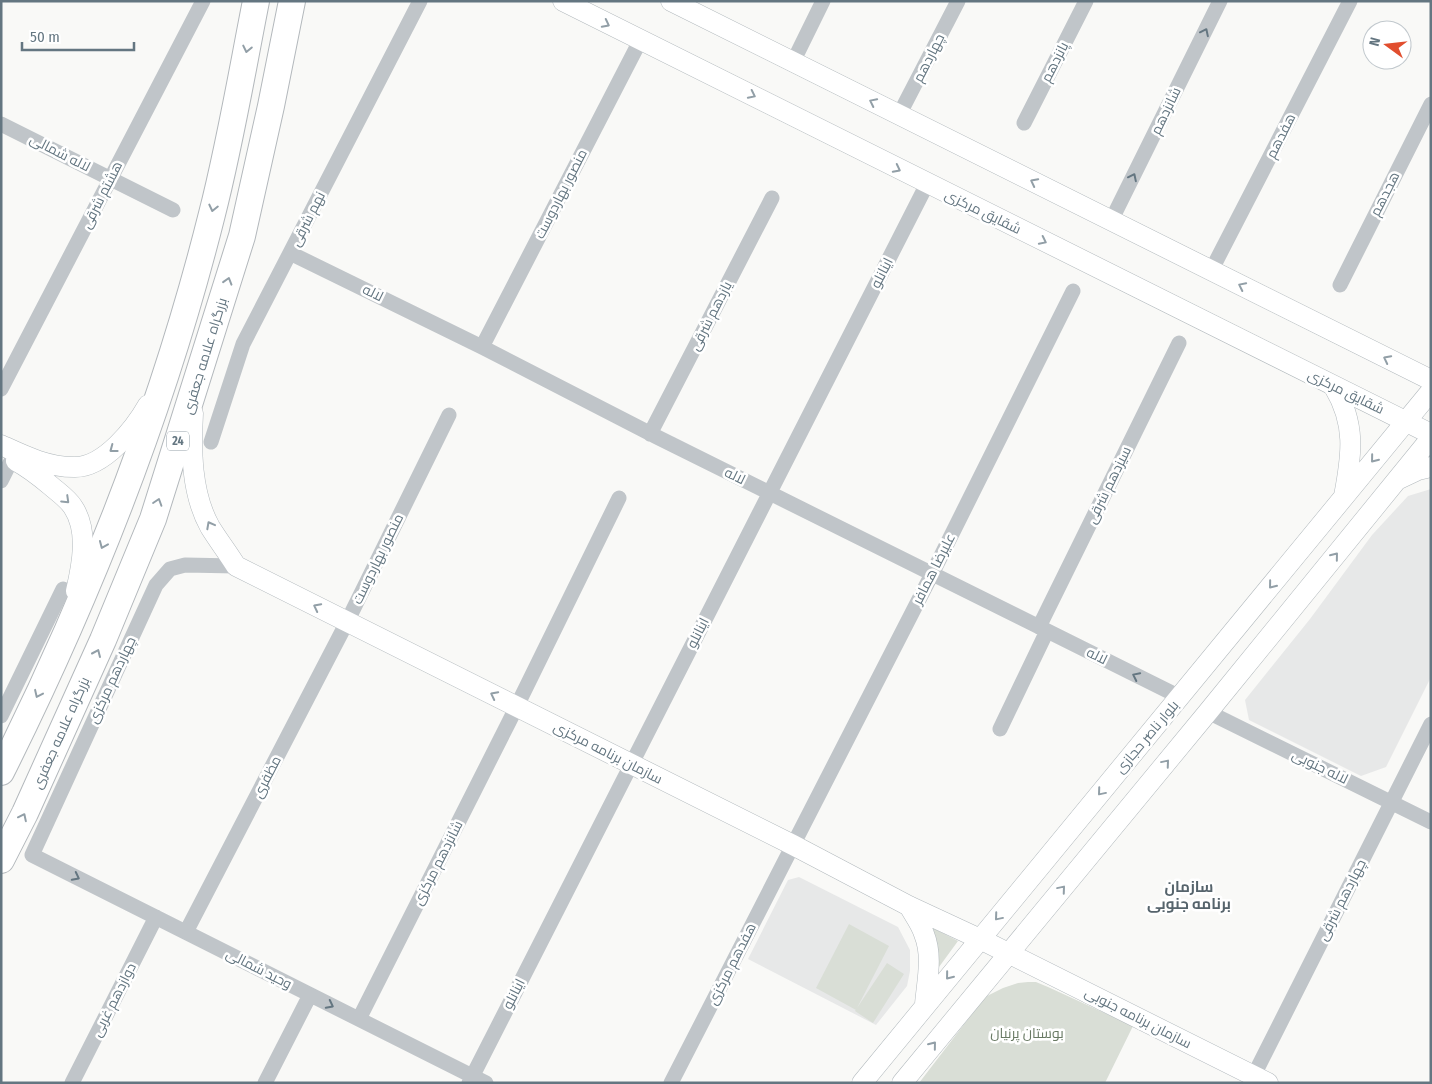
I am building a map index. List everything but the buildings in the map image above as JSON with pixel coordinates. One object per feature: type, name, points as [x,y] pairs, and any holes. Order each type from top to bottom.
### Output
[{"type":"highway","name":"24","points":[[1,772],[65,634],[118,509],[169,366],[212,213],[256,1]]},
{"type":"highway","name":"بزرگراه علامه جعفری","points":[[1,860],[25,813],[103,640],[156,510],[242,236],[292,8]]},
{"type":"main road","name":"شقایق مرکزی","points":[[563,1],[640,41],[810,123],[927,184],[1431,436]]},
{"type":"main road","points":[[671,1],[1431,380]]},
{"type":"main road","points":[[5,452],[52,465],[77,468],[94,462],[117,446],[138,424],[169,366]]},
{"type":"main road","points":[[1334,386],[1343,402],[1351,433],[1349,467],[1344,497]]},
{"type":"main road","name":"بلوار ناصر حجازی","points":[[862,1083],[925,1004],[1180,698],[1404,421],[1431,391]]},
{"type":"main road","points":[[193,394],[191,437],[197,492],[210,526],[236,566]]},
{"type":"main road","points":[[902,1083],[1208,712],[1431,436]]},
{"type":"main road","points":[[5,452],[30,468],[54,488],[72,505],[79,518],[83,536],[81,572],[65,634]]},
{"type":"main road","points":[[1395,482],[1418,470],[1431,467]]},
{"type":"main road","name":"سازمان برنامه مرکزی","points":[[236,566],[793,845],[910,906],[980,939]]},
{"type":"main road","points":[[910,906],[924,933],[928,946],[930,962],[925,1004]]},
{"type":"main road","name":"سازمان برنامه جنوبی","points":[[980,939],[1257,1080]]},
{"type":"street","name":"هشتم شرقی","points":[[1,389],[203,1]]},
{"type":"street","name":"نهم شرقی","points":[[211,442],[243,344],[420,1]]},
{"type":"street","points":[[793,62],[824,1]]},
{"type":"street","name":"چهاردهم","points":[[900,115],[958,1]]},
{"type":"street","name":"پانزدهم","points":[[1024,123],[1086,1]]},
{"type":"street","name":"شانزدهم","points":[[1111,221],[1220,1]]},
{"type":"street","name":"هفدهم","points":[[1211,271],[1350,1]]},
{"type":"street","name":"منصور بهاردوست","points":[[482,347],[640,41]]},
{"type":"street","name":"هجدهم","points":[[1340,285],[1431,104]]},
{"type":"street","name":"لاله شمالی","points":[[1,124],[173,210]]},
{"type":"street","name":"اینانلو","points":[[476,1080],[631,764],[927,184]]},
{"type":"street","name":"یازدهم شرقی","points":[[650,434],[772,198]]},
{"type":"street","name":"لاله","points":[[290,253],[482,347],[650,434],[1180,698]]},
{"type":"street","name":"علیرضا همافر","points":[[793,845],[932,574],[1073,292]]},
{"type":"street","name":"سیزدهم شرقی","points":[[1000,729],[1043,629],[1179,343]]},
{"type":"street","name":"منصور بهاردوست","points":[[347,622],[449,415]]},
{"type":"street","points":[[1,481],[5,452]]},
{"type":"street","points":[[516,706],[619,498]]},
{"type":"street","name":"چهاردهم مرکزی","points":[[32,855],[156,585],[170,569],[185,565],[236,566]]},
{"type":"street","points":[[1,716],[63,589]]},
{"type":"street","name":"مظفری","points":[[186,932],[347,622]]},
{"type":"street","name":"شانزدهم مرکزی","points":[[359,1019],[516,706]]},
{"type":"street","name":"لاله جنوبی","points":[[1208,712],[1431,822]]},
{"type":"street","name":"چهاردهم شرقی","points":[[1257,1080],[1431,724]]},
{"type":"street","name":"هفدهم مرکزی","points":[[671,1083],[793,845]]},
{"type":"street","name":"وحید شمالی","points":[[32,855],[359,1019],[476,1080]]},
{"type":"street","name":"دوازدهم غربی","points":[[72,1083],[156,917]]},
{"type":"street","points":[[265,1083],[310,995]]},
{"type":"shaded area","points":[[1431,489],[1431,677],[1386,767],[1361,776],[1249,720],[1245,700],[1310,619],[1372,535],[1408,496]]},
{"type":"shaded area","points":[[799,877],[898,927],[910,950],[910,971],[907,986],[876,1025],[748,959],[788,880]]},
{"type":"green space","points":[[849,924],[889,946],[856,1010],[816,988]]},
{"type":"green space","points":[[927,925],[958,941],[939,967]]},
{"type":"green space","points":[[887,963],[904,974],[873,1023],[855,1011]]},
{"type":"green space","name":"بوستان پرنیان","points":[[1036,982],[1048,987],[1133,1026],[1105,1083],[919,1083],[985,997],[1003,988]]},
{"type":"district","name":"سازمان برنامه جنوبی","points":[[1189,896]]}]
